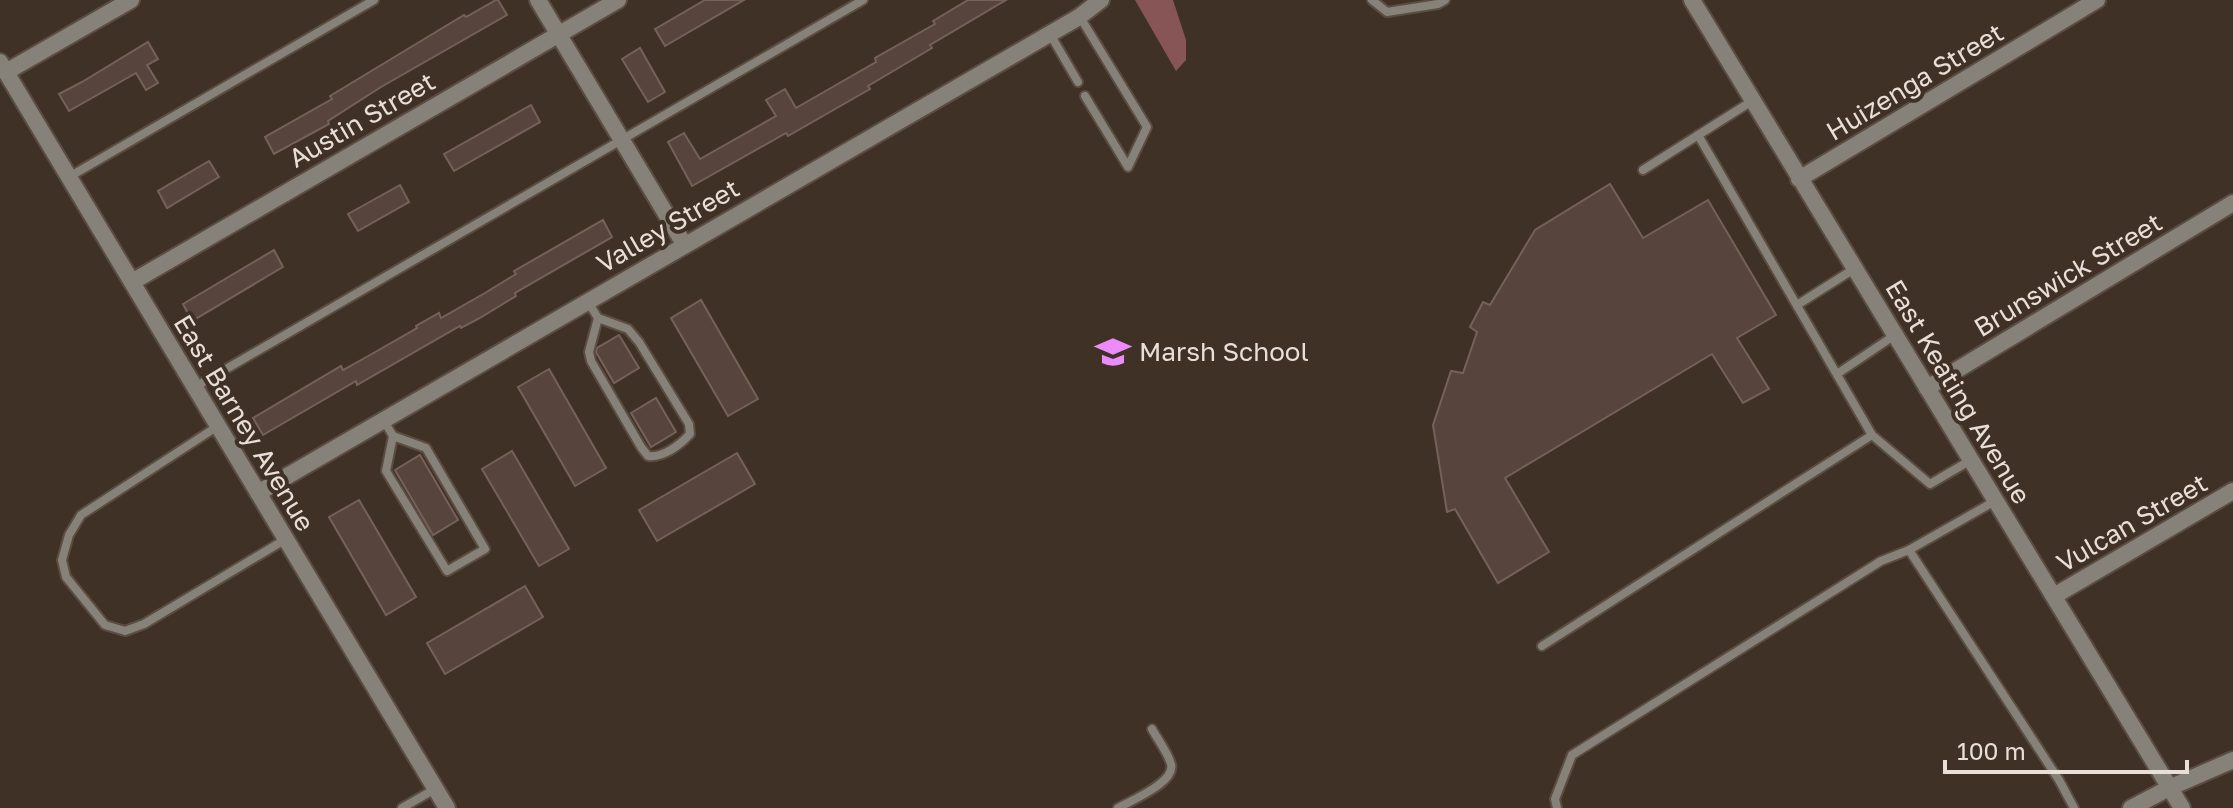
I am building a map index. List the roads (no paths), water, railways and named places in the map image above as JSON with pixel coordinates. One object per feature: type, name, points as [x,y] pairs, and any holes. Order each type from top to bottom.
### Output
[{"type":"street","points":[[3,67],[131,0]]},
{"type":"street","points":[[538,0],[684,244]]},
{"type":"street","name":"Austin Street","points":[[132,282],[618,0]]},
{"type":"street","name":"Valley Street","points":[[258,493],[1079,17],[1101,0]]},
{"type":"street","name":"East Keating Avenue","points":[[1692,0],[2182,808]]},
{"type":"street","name":"Huizenga Street","points":[[1799,179],[2097,0]]},
{"type":"street","name":"East Barney Avenue","points":[[3,67],[447,808]]},
{"type":"street","name":"Brunswick Street","points":[[1927,388],[2233,203]]},
{"type":"street","name":"Vulcan Street","points":[[2054,596],[2233,491]]},
{"type":"street","points":[[2131,808],[2233,760]]},
{"type":"lane","points":[[69,177],[374,0]]},
{"type":"lane","points":[[195,387],[863,0]]},
{"type":"lane","points":[[1372,0],[1387,12],[1438,4],[1445,0]]},
{"type":"lane","points":[[1079,17],[1147,127],[1128,167],[1085,96]]},
{"type":"lane","points":[[1050,33],[1078,82]]},
{"type":"lane","points":[[1643,170],[1752,101]]},
{"type":"lane","points":[[1698,135],[1872,435],[1930,484],[1971,460]]},
{"type":"lane","points":[[1797,305],[1854,269]]},
{"type":"lane","points":[[587,302],[598,318],[628,329],[639,342],[689,424],[690,434],[681,444],[656,457],[648,456],[598,373],[589,352],[598,318]]},
{"type":"lane","points":[[1837,374],[1895,335]]},
{"type":"lane","points":[[383,420],[393,436],[426,448],[485,549],[447,571],[386,471],[393,436]]},
{"type":"lane","points":[[219,426],[81,515],[69,535],[62,560],[66,577],[105,625],[125,631],[144,624],[286,538]]},
{"type":"lane","points":[[1542,646],[1872,435]]},
{"type":"lane","points":[[1557,808],[1555,799],[1572,755],[1881,561],[1909,550],[1996,500]]},
{"type":"lane","points":[[1909,550],[2059,780],[2074,808]]},
{"type":"lane","points":[[1118,808],[1170,776],[1172,766],[1152,729]]},
{"type":"lane","points":[[402,808],[435,789]]},
{"type":"place","name":"Marsh School","points":[[1113,352]]}]
